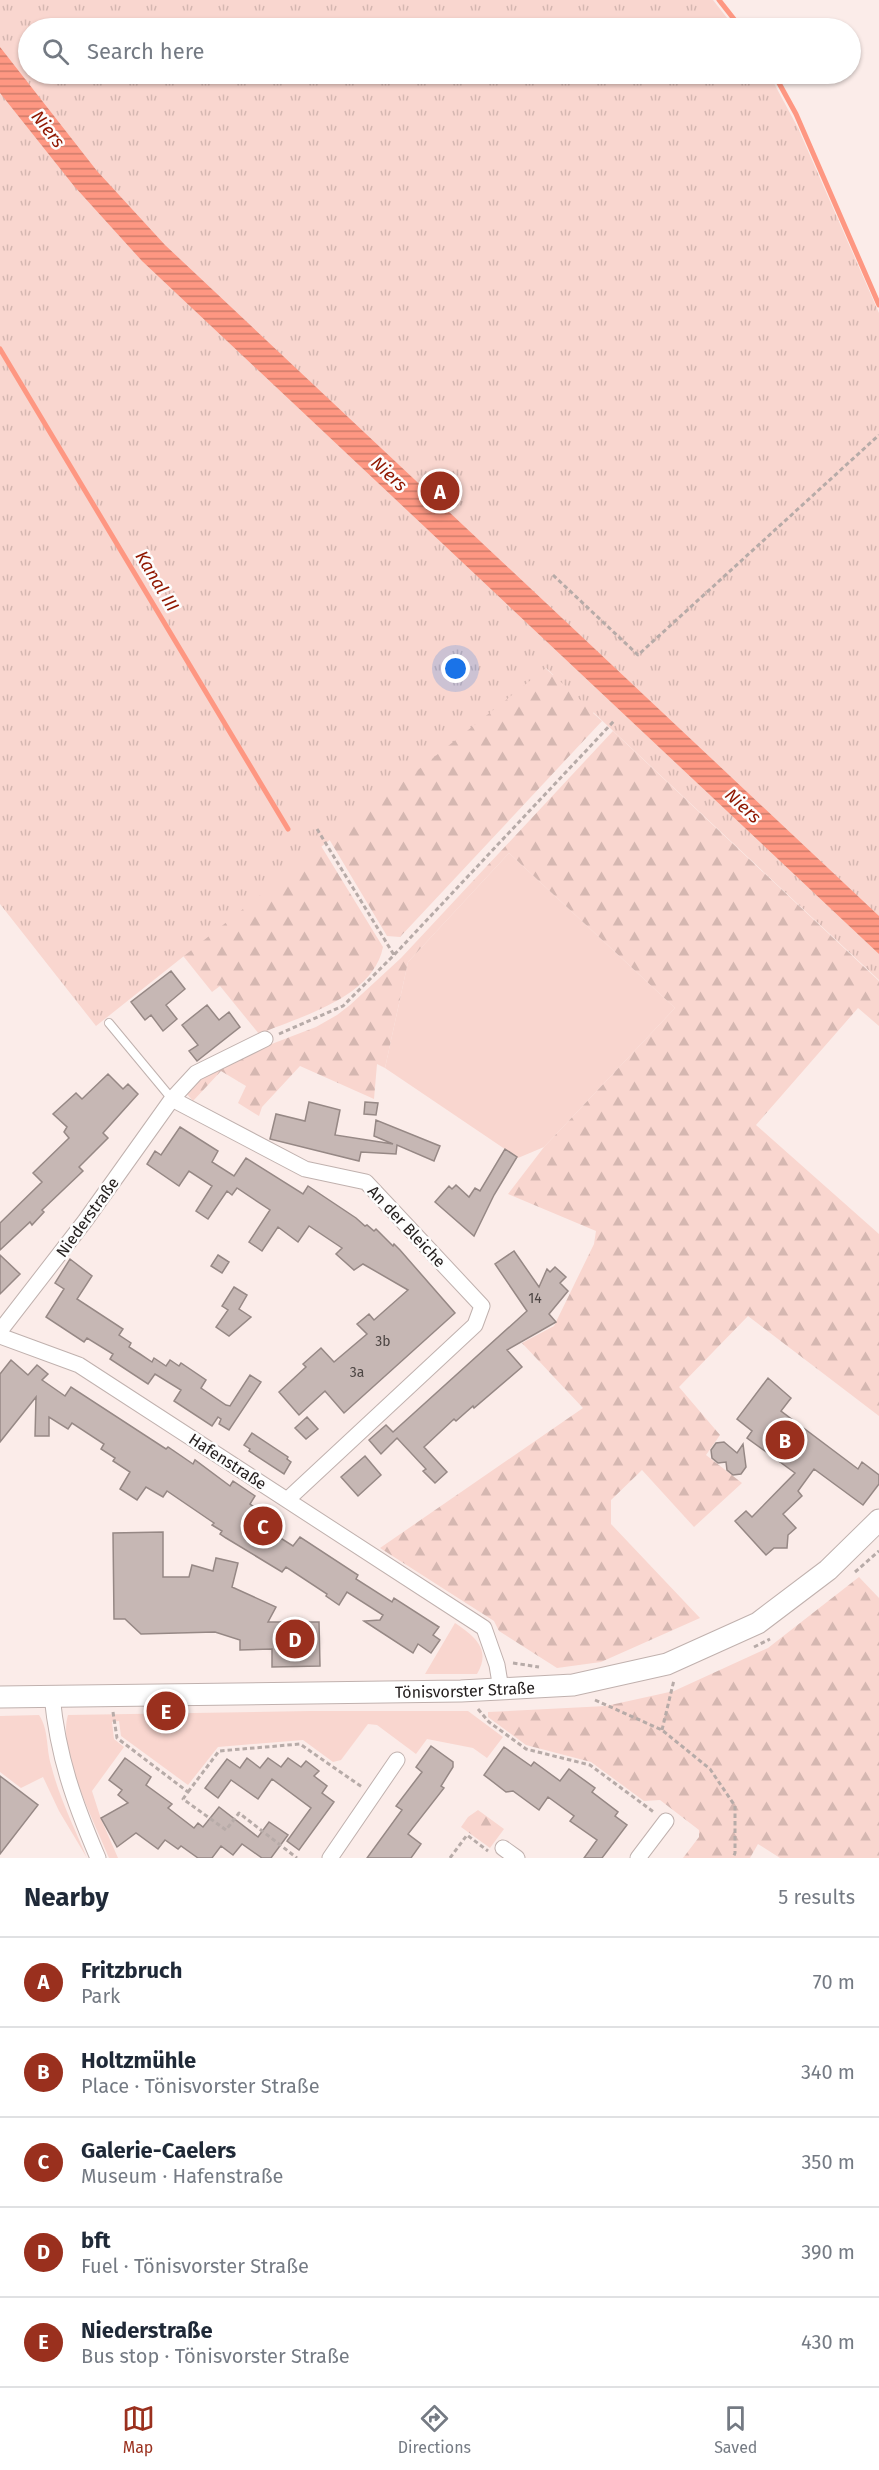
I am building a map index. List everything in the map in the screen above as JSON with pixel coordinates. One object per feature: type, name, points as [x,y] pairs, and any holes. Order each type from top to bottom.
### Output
[{"type":"main road","name":"Tönisvorster Straße","points":[[0,1697],[461,1691],[573,1685],[667,1664],[758,1623],[828,1570],[879,1520]]},
{"type":"street","points":[[172,1100],[196,1072],[265,1040]]},
{"type":"street","name":"Niederstraße","points":[[0,1331],[85,1221],[172,1100]]},
{"type":"street","name":"An der Bleiche","points":[[172,1100],[305,1169],[366,1182],[482,1306],[475,1324],[287,1500]]},
{"type":"street","name":"Hafenstraße","points":[[0,1336],[79,1365],[484,1628],[497,1665],[501,1689]]},
{"type":"street","points":[[52,1696],[62,1764],[82,1822],[98,1858]]},
{"type":"street","points":[[330,1858],[397,1760]]},
{"type":"street","points":[[638,1858],[666,1821]]},
{"type":"street","points":[[503,1848],[517,1858]]},
{"type":"lane","points":[[109,1023],[172,1100]]},
{"type":"path","points":[[553,575],[638,655],[879,435]]},
{"type":"path","points":[[265,1040],[343,1006],[394,955],[614,721]]},
{"type":"path","points":[[317,829],[394,955]]},
{"type":"path","points":[[497,1665],[515,1662],[546,1669]]},
{"type":"path","points":[[662,1730],[674,1680]]},
{"type":"path","points":[[573,1685],[596,1700],[662,1730],[710,1769],[735,1806],[735,1853],[733,1858]]},
{"type":"path","points":[[461,1691],[489,1722],[526,1749],[590,1765],[666,1821]]},
{"type":"path","points":[[112,1695],[117,1738],[188,1792]]},
{"type":"path","points":[[297,1858],[239,1814],[226,1830],[183,1798],[219,1751],[300,1744],[374,1795]]},
{"type":"path","points":[[450,1858],[467,1835],[496,1857],[503,1848]]},
{"type":"green space","points":[[0,0],[713,0],[727,18],[18,18],[18,84],[774,84],[798,128],[879,313],[879,980],[546,668],[96,1026],[0,904]]},
{"type":"green space","points":[[542,665],[553,675],[558,670],[598,707],[593,713],[602,721],[400,937],[387,936],[326,834]]},
{"type":"green space","points":[[613,731],[879,981],[879,1026],[858,1008],[756,1125],[879,1234],[879,1416],[748,1316],[679,1387],[720,1435],[706,1455],[742,1483],[694,1527],[642,1470],[611,1500],[611,1524],[700,1618],[601,1662],[557,1668],[499,1631],[494,1621],[380,1548],[583,1408],[522,1343],[554,1326],[594,1244],[596,1231],[508,1194],[544,1147],[675,1008],[509,853],[408,962],[385,1068],[377,1064],[374,1099],[300,1066],[262,1107],[259,1116],[238,1103],[246,1086],[221,1071],[193,1101],[187,1094],[189,1085],[217,1065],[316,1027],[350,1005],[401,958]]},
{"type":"green space","points":[[318,841],[383,947],[377,965],[365,980],[350,992],[314,1012],[259,1034],[220,986],[212,992],[180,952]]},
{"type":"green space","points":[[509,853],[675,1008],[544,1147],[518,1158],[385,1068],[408,962]]},
{"type":"green space","points":[[859,1577],[879,1598],[879,1858],[780,1858],[758,1844],[750,1858],[683,1858],[699,1837],[699,1830],[660,1800],[644,1801],[591,1762],[526,1745],[488,1717],[488,1712],[606,1706],[674,1691],[768,1648]]},
{"type":"green space","points":[[455,1623],[474,1638],[482,1650],[483,1657],[477,1674],[425,1674]]},
{"type":"green space","points":[[468,1711],[503,1737],[487,1758],[473,1748],[427,1739],[416,1754],[377,1725],[368,1724],[341,1760],[333,1762],[303,1740],[218,1747],[188,1785],[121,1736],[119,1721],[112,1722],[114,1739],[124,1747],[92,1791],[118,1858],[109,1858],[72,1767],[66,1730],[68,1715]]},
{"type":"green space","points":[[39,1715],[46,1733],[49,1759],[58,1789],[87,1858],[59,1811],[43,1777],[21,1788],[0,1772],[0,1716]]},
{"type":"green space","points":[[478,1810],[504,1829],[490,1848],[461,1827],[468,1817]]},
{"type":"water","name":"Niers","points":[[0,47],[18,70],[18,84],[29,84],[97,171],[165,245],[879,916],[879,954],[142,261],[74,186],[0,93]]},
{"type":"building","points":[[171,971],[185,989],[166,1005],[177,1019],[163,1031],[151,1015],[145,1020],[131,1002]]},
{"type":"building","points":[[207,1005],[219,1020],[229,1012],[240,1027],[197,1061],[189,1051],[198,1045],[182,1025]]},
{"type":"building","points":[[108,1074],[123,1089],[128,1084],[138,1094],[103,1133],[108,1138],[79,1167],[83,1171],[42,1210],[44,1212],[32,1225],[30,1222],[0,1250],[0,1223],[42,1182],[33,1173],[69,1138],[64,1132],[67,1127],[53,1114],[76,1093],[82,1099]]},
{"type":"building","points":[[309,1102],[340,1110],[335,1135],[393,1144],[374,1136],[376,1120],[440,1146],[434,1161],[397,1145],[396,1154],[361,1152],[359,1161],[270,1139],[276,1114],[305,1121]]},
{"type":"building","points":[[365,1102],[378,1103],[376,1115],[364,1114]]},
{"type":"building","points":[[180,1127],[218,1151],[212,1162],[234,1176],[246,1158],[303,1194],[308,1186],[365,1226],[367,1225],[374,1231],[376,1229],[400,1250],[455,1313],[344,1413],[325,1391],[299,1415],[279,1392],[306,1367],[303,1364],[321,1348],[334,1362],[367,1334],[357,1324],[369,1314],[374,1320],[408,1290],[363,1264],[354,1270],[336,1254],[342,1248],[309,1226],[298,1242],[278,1227],[262,1251],[249,1242],[270,1210],[237,1188],[232,1195],[227,1191],[208,1219],[196,1211],[212,1186],[189,1171],[179,1186],[147,1164],[155,1151],[161,1155]]},
{"type":"building","points":[[505,1149],[517,1157],[494,1195],[474,1236],[435,1202],[449,1186],[452,1189],[456,1185],[469,1197],[475,1188],[480,1191]]},
{"type":"building","points":[[514,1251],[539,1287],[547,1269],[550,1272],[555,1267],[566,1277],[560,1283],[568,1291],[549,1314],[556,1322],[507,1350],[522,1367],[474,1408],[473,1406],[456,1421],[454,1419],[424,1447],[447,1472],[435,1483],[423,1471],[426,1469],[397,1438],[381,1454],[369,1440],[386,1425],[393,1432],[527,1311],[495,1264]]},
{"type":"building","points":[[0,1255],[20,1274],[0,1294]]},
{"type":"building","points":[[218,1255],[229,1262],[222,1273],[211,1266]]},
{"type":"building","points":[[70,1259],[92,1276],[77,1299],[123,1329],[119,1335],[131,1343],[129,1347],[152,1362],[154,1358],[166,1366],[170,1360],[179,1366],[181,1363],[206,1380],[201,1388],[230,1406],[250,1375],[261,1382],[229,1430],[219,1424],[221,1419],[218,1417],[212,1426],[174,1401],[181,1390],[155,1374],[148,1384],[110,1359],[113,1354],[87,1338],[84,1342],[46,1317],[64,1289],[55,1283]]},
{"type":"building","points":[[234,1287],[247,1295],[239,1309],[251,1317],[229,1336],[216,1327],[228,1310],[222,1306]]},
{"type":"building","points":[[11,1360],[28,1375],[37,1365],[48,1374],[42,1380],[65,1396],[71,1387],[166,1449],[168,1447],[193,1464],[195,1460],[230,1486],[233,1481],[255,1496],[250,1504],[277,1523],[271,1532],[293,1546],[300,1537],[358,1575],[356,1579],[392,1602],[394,1598],[439,1627],[433,1635],[440,1640],[431,1653],[418,1644],[413,1653],[364,1621],[380,1620],[383,1615],[347,1592],[339,1605],[326,1596],[327,1594],[286,1567],[282,1572],[226,1538],[220,1534],[222,1531],[212,1525],[214,1523],[167,1491],[163,1497],[146,1487],[137,1500],[120,1489],[130,1472],[113,1461],[115,1458],[101,1449],[104,1444],[72,1423],[68,1429],[49,1417],[49,1436],[35,1436],[36,1397],[0,1442],[0,1374]]},
{"type":"building","points":[[768,1378],[791,1398],[781,1411],[858,1469],[862,1462],[879,1475],[879,1484],[863,1505],[814,1469],[798,1491],[802,1496],[783,1514],[796,1528],[788,1535],[787,1548],[774,1548],[766,1555],[735,1521],[746,1511],[752,1517],[795,1473],[747,1438],[752,1431],[737,1419]]},
{"type":"building","points":[[307,1417],[318,1429],[306,1439],[295,1428]]},
{"type":"building","points":[[252,1433],[288,1457],[287,1459],[291,1462],[284,1474],[249,1451],[250,1449],[244,1445]]},
{"type":"building","points":[[724,1442],[737,1453],[743,1444],[746,1467],[741,1474],[733,1475],[727,1470],[726,1462],[718,1463],[712,1458],[711,1450],[716,1443]]},
{"type":"building","points":[[365,1456],[381,1475],[358,1496],[341,1477]]},
{"type":"building","points":[[163,1532],[163,1577],[189,1577],[192,1565],[213,1571],[216,1558],[238,1563],[232,1587],[276,1607],[268,1622],[319,1622],[320,1666],[272,1667],[272,1649],[240,1650],[240,1640],[215,1632],[141,1634],[125,1619],[114,1619],[113,1533]]},
{"type":"building","points":[[431,1746],[453,1762],[453,1767],[441,1786],[444,1788],[408,1834],[421,1844],[411,1858],[367,1858],[402,1810],[396,1806],[422,1772],[416,1767]]},
{"type":"building","points":[[504,1747],[531,1766],[534,1762],[560,1781],[569,1769],[595,1788],[592,1792],[618,1812],[615,1816],[627,1825],[602,1858],[584,1858],[597,1840],[570,1821],[574,1816],[548,1797],[539,1810],[513,1791],[506,1792],[484,1775]]},
{"type":"building","points":[[125,1758],[151,1777],[146,1785],[172,1804],[168,1808],[194,1828],[198,1823],[203,1827],[219,1807],[258,1837],[269,1822],[288,1835],[271,1858],[262,1858],[242,1844],[233,1855],[221,1846],[212,1858],[198,1858],[181,1846],[178,1849],[165,1840],[158,1849],[136,1833],[117,1847],[101,1818],[128,1803],[118,1795],[122,1790],[109,1780]]},
{"type":"building","points":[[247,1758],[260,1768],[268,1758],[281,1767],[288,1758],[301,1767],[306,1761],[319,1771],[314,1776],[327,1786],[322,1793],[334,1802],[299,1850],[287,1841],[311,1808],[272,1779],[258,1799],[231,1780],[218,1798],[205,1788],[227,1759],[240,1768]]},
{"type":"building","points":[[0,1776],[38,1805],[0,1854]]},
{"type":"waterway","points":[[719,0],[733,18]]},
{"type":"waterway","points":[[780,84],[796,114],[879,305]]},
{"type":"waterway","name":"Kanal III","points":[[0,349],[288,829]]},
{"type":"place","name":"Fritzbruch","points":[[440,491]]},
{"type":"place","name":"Holtzmühle","points":[[785,1440]]},
{"type":"place","name":"Galerie-Caelers","points":[[263,1526]]},
{"type":"place","name":"bft","points":[[295,1639]]},
{"type":"place","name":"Niederstraße","points":[[166,1711]]}]
